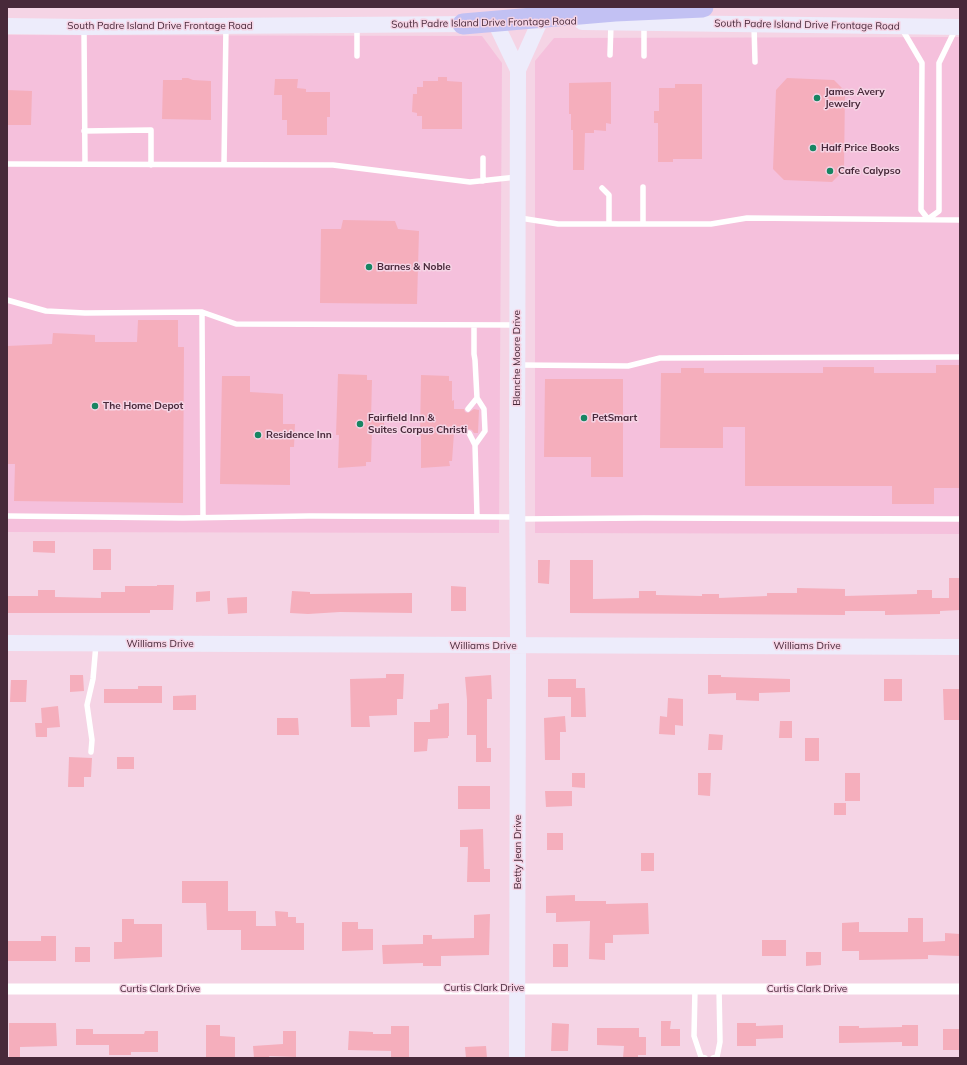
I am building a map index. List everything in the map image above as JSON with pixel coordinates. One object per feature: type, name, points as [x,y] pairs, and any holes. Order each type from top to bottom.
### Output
[{"type":"highway","points":[[463,24],[614,11],[703,7]]},
{"type":"street","name":"South Padre Island Drive Frontage Road","points":[[7,26],[84,27],[496,24],[540,22],[958,27]]},
{"type":"street","name":"Blanche Moore Drive","points":[[518,646],[518,70],[540,22]]},
{"type":"street","name":"Blanche Moore Drive","points":[[496,24],[518,70]]},
{"type":"street","name":"Williams Drive","points":[[7,643],[960,647]]},
{"type":"street","name":"Betty Jean Drive","points":[[517,1058],[518,646]]},
{"type":"street","name":"Curtis Clark Drive","points":[[7,989],[960,989]]},
{"type":"lane","points":[[610,55],[611,23]]},
{"type":"lane","points":[[644,23],[644,56]]},
{"type":"lane","points":[[357,25],[357,56]]},
{"type":"lane","points":[[754,25],[755,62]]},
{"type":"lane","points":[[224,164],[226,26]]},
{"type":"lane","points":[[900,26],[922,63],[921,210],[928,220]]},
{"type":"lane","points":[[84,27],[85,164]]},
{"type":"lane","points":[[928,220],[939,211],[939,63],[958,27]]},
{"type":"lane","points":[[84,131],[151,130],[151,165]]},
{"type":"lane","points":[[483,181],[484,158]]},
{"type":"lane","points":[[7,164],[333,165],[470,182],[518,177]]},
{"type":"lane","points":[[643,187],[643,224]]},
{"type":"lane","points":[[602,188],[609,195],[609,224]]},
{"type":"lane","points":[[518,217],[558,224],[711,224],[747,218],[960,220]]},
{"type":"lane","points":[[7,300],[46,311],[86,313],[202,312],[236,324],[517,325]]},
{"type":"lane","points":[[202,312],[203,517]]},
{"type":"lane","points":[[474,325],[477,398],[484,409],[485,430],[475,445]]},
{"type":"lane","points":[[517,365],[628,366],[660,358],[960,357]]},
{"type":"lane","points":[[468,409],[477,398]]},
{"type":"lane","points":[[469,433],[475,445],[477,516]]},
{"type":"lane","points":[[7,516],[183,518],[477,516],[517,518],[960,519]]},
{"type":"lane","points":[[91,752],[92,740],[87,705],[93,679],[96,644]]},
{"type":"lane","points":[[695,988],[694,1036],[701,1057],[705,1058]]},
{"type":"lane","points":[[713,1058],[717,1057],[720,1042],[719,988]]},
{"type":"shaded area","points":[[7,35],[482,36],[502,63],[499,533],[7,532]]},
{"type":"shaded area","points":[[960,37],[960,534],[535,533],[535,61],[554,38]]},
{"type":"building","points":[[438,77],[447,77],[447,81],[462,82],[462,129],[422,129],[422,116],[417,116],[417,113],[412,112],[413,94],[417,94],[417,87],[423,87],[423,81],[438,81]]},
{"type":"building","points":[[182,78],[211,81],[211,120],[162,119],[163,80],[182,80]]},
{"type":"building","points":[[787,78],[834,80],[845,91],[844,170],[832,182],[784,180],[773,169],[776,90]]},
{"type":"building","points":[[275,79],[298,79],[297,88],[306,89],[306,92],[330,92],[330,117],[327,117],[327,135],[287,135],[287,120],[282,120],[282,95],[274,95]]},
{"type":"building","points":[[611,82],[611,124],[606,123],[606,131],[594,130],[594,133],[585,133],[584,170],[573,170],[573,130],[571,130],[571,114],[569,114],[569,83]]},
{"type":"building","points":[[675,84],[702,84],[702,159],[673,159],[673,162],[658,162],[658,123],[654,123],[654,111],[659,111],[659,88],[675,88]]},
{"type":"building","points":[[7,90],[32,91],[31,125],[7,125]]},
{"type":"building","name":"Barnes & Noble","points":[[343,220],[395,221],[398,229],[419,231],[417,304],[320,303],[321,229],[341,229]]},
{"type":"building","name":"The Home Depot","points":[[138,320],[178,320],[178,347],[184,347],[183,503],[14,501],[15,464],[7,464],[7,346],[52,344],[53,333],[95,335],[95,342],[137,342]]},
{"type":"building","points":[[936,365],[960,365],[960,488],[934,488],[934,504],[892,504],[892,486],[745,486],[745,427],[723,427],[723,448],[660,448],[661,373],[681,373],[681,368],[704,368],[704,373],[823,373],[823,367],[874,367],[874,373],[936,373]]},
{"type":"building","name":"Fairfield Inn & Suites Corpus Christi","points":[[338,374],[367,375],[367,380],[372,380],[371,420],[384,420],[384,429],[372,429],[371,462],[366,462],[366,466],[338,468],[339,435],[336,435]]},
{"type":"building","points":[[421,375],[449,376],[449,381],[452,381],[452,401],[454,400],[454,409],[464,409],[465,412],[468,413],[474,409],[479,410],[478,433],[474,433],[469,429],[466,430],[465,433],[454,433],[452,461],[449,461],[450,466],[421,468]]},
{"type":"building","name":"Residence Inn","points":[[222,376],[250,376],[250,392],[283,394],[283,424],[295,424],[294,447],[290,447],[290,485],[220,484]]},
{"type":"building","name":"PetSmart","points":[[545,379],[623,379],[623,477],[591,477],[591,457],[544,457]]},
{"type":"building","points":[[33,541],[55,541],[55,553],[33,552]]},
{"type":"building","points":[[93,549],[111,549],[111,570],[93,570]]},
{"type":"building","points":[[538,560],[550,560],[549,584],[538,583]]},
{"type":"building","points":[[570,560],[593,560],[593,599],[639,598],[639,591],[656,591],[656,595],[702,596],[702,594],[719,594],[719,598],[767,596],[767,593],[797,593],[797,588],[845,589],[845,596],[917,594],[917,590],[932,590],[932,598],[949,598],[949,578],[960,578],[960,610],[940,611],[940,614],[885,615],[885,611],[845,611],[845,615],[570,613]]},
{"type":"building","points":[[174,585],[173,610],[150,610],[150,613],[7,613],[7,596],[38,596],[38,590],[55,590],[55,597],[101,598],[101,592],[125,592],[125,586]]},
{"type":"building","points":[[451,586],[466,587],[466,611],[451,611]]},
{"type":"building","points":[[210,591],[210,601],[196,602],[196,592]]},
{"type":"building","points":[[292,591],[310,592],[310,594],[412,593],[412,613],[290,613]]},
{"type":"building","points":[[247,597],[247,613],[228,614],[227,598]]},
{"type":"building","points":[[386,674],[404,674],[403,699],[397,699],[397,715],[369,716],[370,727],[351,727],[350,679],[386,678]]},
{"type":"building","points":[[70,675],[83,675],[84,691],[70,692]]},
{"type":"building","points":[[491,675],[492,699],[487,699],[487,748],[491,748],[491,762],[476,762],[476,735],[467,735],[467,700],[465,677]]},
{"type":"building","points":[[708,675],[721,675],[721,677],[790,679],[790,692],[759,693],[759,701],[736,700],[736,693],[708,694]]},
{"type":"building","points":[[548,679],[576,679],[576,688],[585,688],[586,717],[571,717],[571,697],[548,697]]},
{"type":"building","points":[[884,679],[902,679],[902,701],[884,701]]},
{"type":"building","points":[[11,680],[27,680],[26,702],[10,702]]},
{"type":"building","points":[[138,686],[162,686],[162,703],[104,703],[104,689],[138,689]]},
{"type":"building","points":[[943,689],[960,689],[960,720],[944,720]]},
{"type":"building","points":[[196,695],[196,710],[173,710],[173,696]]},
{"type":"building","points":[[668,698],[683,699],[683,726],[675,725],[675,735],[659,734],[660,716],[667,717]]},
{"type":"building","points":[[449,703],[448,738],[428,739],[427,751],[414,752],[414,722],[430,722],[430,710],[438,709],[438,704]]},
{"type":"building","points":[[58,706],[60,727],[47,728],[47,737],[36,737],[35,723],[42,723],[41,708]]},
{"type":"building","points":[[565,716],[566,732],[560,732],[560,760],[545,760],[544,718]]},
{"type":"building","points":[[277,718],[298,718],[299,735],[277,735]]},
{"type":"building","points":[[780,721],[792,721],[792,738],[779,738]]},
{"type":"building","points":[[709,734],[723,735],[722,750],[708,750]]},
{"type":"building","points":[[805,738],[819,738],[819,761],[805,761]]},
{"type":"building","points":[[69,757],[92,758],[91,777],[84,777],[84,787],[68,787]]},
{"type":"building","points":[[117,757],[134,757],[134,769],[117,769]]},
{"type":"building","points":[[572,773],[585,773],[585,788],[572,787]]},
{"type":"building","points":[[698,773],[711,773],[710,796],[698,795]]},
{"type":"building","points":[[845,773],[860,773],[860,801],[845,801]]},
{"type":"building","points":[[458,786],[490,786],[490,809],[458,809]]},
{"type":"building","points":[[545,791],[572,791],[572,806],[546,807]]},
{"type":"building","points":[[834,803],[846,803],[846,815],[834,815]]},
{"type":"building","points":[[483,829],[484,869],[490,869],[490,882],[467,882],[468,847],[460,847],[460,830]]},
{"type":"building","points":[[547,833],[563,833],[563,850],[547,850]]},
{"type":"building","points":[[641,853],[654,853],[654,871],[641,871]]},
{"type":"building","points":[[182,881],[228,881],[228,911],[256,911],[256,926],[276,926],[275,911],[288,912],[288,917],[296,917],[296,923],[304,923],[304,950],[241,950],[241,930],[207,930],[206,903],[182,903]]},
{"type":"building","points":[[575,895],[575,901],[606,901],[606,904],[648,903],[649,934],[613,935],[613,943],[605,943],[605,960],[589,959],[590,921],[556,922],[556,913],[546,913],[546,896]]},
{"type":"building","points":[[490,914],[489,955],[441,956],[441,966],[423,966],[423,963],[383,964],[382,945],[423,944],[423,935],[432,935],[432,939],[474,938],[474,915]]},
{"type":"building","points":[[908,918],[923,918],[923,942],[945,941],[945,933],[960,934],[960,956],[928,955],[928,959],[859,960],[859,951],[842,951],[842,923],[859,922],[859,932],[908,932]]},
{"type":"building","points":[[122,919],[134,919],[134,924],[162,924],[162,957],[114,959],[114,942],[122,942]]},
{"type":"building","points":[[342,922],[358,922],[358,929],[373,929],[373,950],[342,951]]},
{"type":"building","points":[[41,936],[56,936],[56,961],[7,961],[7,941],[41,941]]},
{"type":"building","points":[[762,940],[786,940],[786,956],[762,956]]},
{"type":"building","points":[[553,944],[568,944],[568,967],[553,967]]},
{"type":"building","points":[[75,947],[90,947],[90,962],[75,962]]},
{"type":"building","points":[[806,952],[821,952],[821,965],[806,966]]},
{"type":"building","points":[[661,1021],[671,1021],[670,1029],[680,1029],[680,1046],[661,1046]]},
{"type":"building","points":[[9,1023],[56,1023],[57,1046],[20,1047],[20,1058],[9,1058]]},
{"type":"building","points":[[552,1023],[569,1024],[568,1051],[551,1051]]},
{"type":"building","points":[[737,1023],[756,1023],[756,1026],[783,1025],[783,1038],[756,1039],[756,1046],[737,1046]]},
{"type":"building","points":[[206,1025],[220,1025],[220,1036],[235,1037],[235,1058],[206,1058]]},
{"type":"building","points":[[902,1025],[918,1025],[918,1046],[902,1046],[902,1042],[839,1043],[839,1026],[859,1026],[859,1028],[902,1027]]},
{"type":"building","points":[[391,1026],[409,1026],[409,1058],[391,1058],[391,1051],[348,1050],[349,1031],[373,1032],[373,1034],[391,1034]]},
{"type":"building","points":[[597,1028],[639,1028],[639,1037],[646,1037],[646,1055],[638,1055],[638,1058],[623,1058],[624,1046],[597,1045]]},
{"type":"building","points":[[76,1029],[93,1029],[93,1034],[144,1034],[145,1031],[158,1031],[158,1052],[131,1052],[131,1055],[109,1055],[109,1045],[76,1045]]},
{"type":"building","points":[[943,1029],[960,1029],[960,1050],[943,1050]]},
{"type":"building","points":[[283,1031],[296,1031],[296,1057],[269,1056],[270,1058],[254,1058],[253,1046],[283,1044]]},
{"type":"building","points":[[486,1046],[487,1058],[466,1058],[465,1047]]},
{"type":"place","name":"James Avery Jewelry","points":[[817,98]]},
{"type":"place","name":"Half Price Books","points":[[813,148]]},
{"type":"place","name":"Cafe Calypso","points":[[830,171]]},
{"type":"place","name":"Barnes & Noble","points":[[369,267]]},
{"type":"place","name":"The Home Depot","points":[[95,406]]},
{"type":"place","name":"PetSmart","points":[[584,418]]},
{"type":"place","name":"Fairfield Inn & Suites Corpus Christi","points":[[360,424]]},
{"type":"place","name":"Residence Inn","points":[[258,435]]}]
